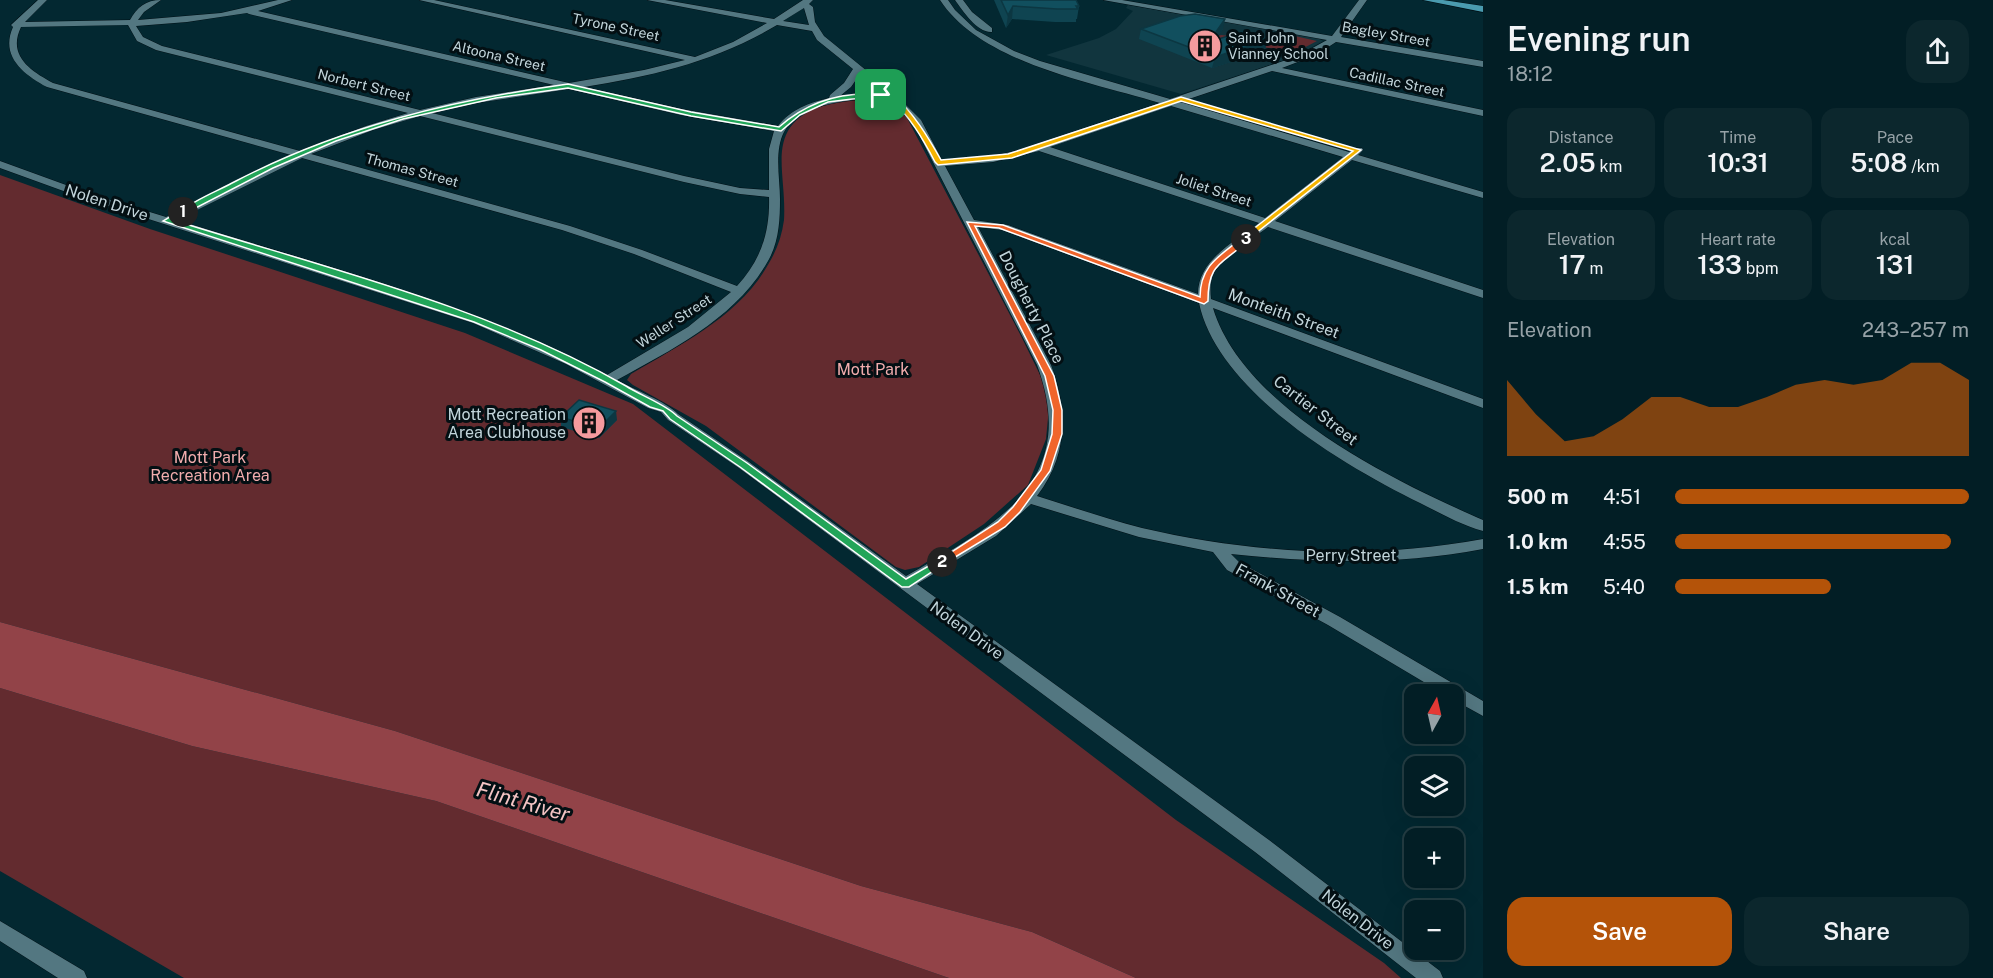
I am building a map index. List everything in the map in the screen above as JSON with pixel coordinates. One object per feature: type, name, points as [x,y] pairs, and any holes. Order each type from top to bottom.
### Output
[{"type":"main road","points":[[1427,0],[1483,9]]},
{"type":"street","points":[[15,25],[43,0]]},
{"type":"street","points":[[133,22],[141,10],[157,0]]},
{"type":"street","points":[[15,25],[192,19],[249,11],[288,0]]},
{"type":"street","name":"Tyrone Street","points":[[423,0],[697,60]]},
{"type":"street","points":[[651,0],[773,24],[813,29]]},
{"type":"street","points":[[944,0],[961,22],[993,43],[1048,67],[1168,103],[1483,186]]},
{"type":"street","points":[[959,0],[973,18],[1006,40],[1058,63],[1181,99],[1483,195]]},
{"type":"street","name":"Bagley Street","points":[[1107,0],[1483,64]]},
{"type":"street","points":[[938,162],[1002,158],[1311,54],[1335,39],[1363,0]]},
{"type":"street","points":[[167,221],[297,154],[345,136],[419,113],[496,96],[634,75],[697,60],[739,43],[806,2]]},
{"type":"street","name":"Dougherty Place","points":[[806,2],[810,7],[813,29],[825,43],[891,95],[917,122],[1044,365],[1054,392],[1058,418],[1056,443],[1046,471],[1027,498],[1001,525],[905,584]]},
{"type":"street","name":"Altoona Street","points":[[249,11],[691,114],[781,129]]},
{"type":"street","name":"Norbert Street","points":[[133,22],[134,32],[140,39],[164,49],[684,179],[740,191],[775,194]]},
{"type":"street","name":"Thomas Street","points":[[15,25],[8,40],[10,55],[23,70],[39,80],[69,91],[566,228],[740,291]]},
{"type":"street","points":[[993,43],[1006,40]]},
{"type":"street","name":"Cadillac Street","points":[[1271,68],[1483,113]]},
{"type":"street","points":[[781,129],[798,114],[831,99],[849,85],[858,69]]},
{"type":"street","points":[[831,99],[891,95]]},
{"type":"street","name":"Weller Street","points":[[608,380],[693,329],[740,291],[756,270],[770,244],[774,228],[774,149],[781,129]]},
{"type":"street","name":"Joliet Street","points":[[1039,147],[1483,294]]},
{"type":"street","points":[[1204,301],[1204,282],[1212,266],[1354,153]]},
{"type":"street","name":"Nolen Drive","points":[[0,164],[54,185],[454,312],[536,345],[653,405],[666,409],[673,417],[744,465],[1262,846],[1432,978]]},
{"type":"street","name":"Monteith Street","points":[[970,223],[1001,226],[1483,404]]},
{"type":"street","name":"Cartier Street","points":[[1204,301],[1216,333],[1230,353],[1262,391],[1293,418],[1336,450],[1373,472],[1431,503],[1483,526]]},
{"type":"street","points":[[1027,498],[1139,532],[1220,548]]},
{"type":"street","name":"Perry Street","points":[[1220,548],[1287,554],[1355,556],[1427,553],[1483,544]]},
{"type":"street","name":"Frank Street","points":[[1220,548],[1222,555],[1233,566],[1334,621],[1483,709]]},
{"type":"street","points":[[0,930],[76,978]]},
{"type":"shaded area","points":[[1128,5],[1318,38],[1323,41],[1294,57],[1181,94],[1046,55],[1099,38],[1116,29],[1133,11],[1126,8]]},
{"type":"green space","points":[[1286,34],[1317,41],[1296,52],[1224,45],[1209,39],[1221,35],[1277,41],[1283,39]]},
{"type":"green space","name":"Mott Park","points":[[862,98],[887,103],[907,118],[1021,336],[1043,381],[1049,408],[1046,439],[1028,485],[984,524],[919,567],[905,570],[896,567],[706,426],[627,380],[631,374],[689,340],[726,314],[757,282],[774,253],[783,226],[782,150],[786,135],[794,123],[808,112],[834,102]]},
{"type":"green space","name":"Mott Park Recreation Area","points":[[0,175],[150,229],[465,333],[633,404],[1176,820],[1384,963],[1401,978],[1136,978],[1032,932],[861,886],[395,731],[0,622]]},
{"type":"green space","points":[[0,688],[192,746],[436,801],[949,978],[184,978],[0,871]]},
{"type":"water","name":"Flint River","points":[[0,622],[395,731],[861,886],[1032,932],[1136,978],[949,978],[436,801],[192,746],[0,688]]},
{"type":"building","points":[[1001,0],[1076,0],[1079,6],[1076,6],[1078,9],[1057,9],[1013,6],[1008,15]]},
{"type":"building","points":[[1195,14],[1225,19],[1209,42],[1244,31],[1267,40],[1215,57],[1141,29],[1180,16]]},
{"type":"building","points":[[579,400],[616,411],[598,429],[561,417]]},
{"type":"place","name":"Saint John Vianney School","points":[[1205,46]]},
{"type":"place","name":"Mott Recreation Area Clubhouse","points":[[589,423]]},
{"type":"route","points":[[568,86],[691,114],[781,129],[798,114],[826,100],[881,95],[891,95],[908,111],[917,122],[938,162],[1002,158],[1181,99],[1358,150],[1215,263],[1204,282],[1204,301],[1001,226],[970,223],[1049,376],[1058,410],[1056,443],[1043,476],[1009,518],[979,540],[905,584],[744,465],[673,417],[666,409],[653,405],[572,361],[477,320],[438,306],[167,221],[271,166],[323,144],[402,118],[496,96],[568,86]]}]
